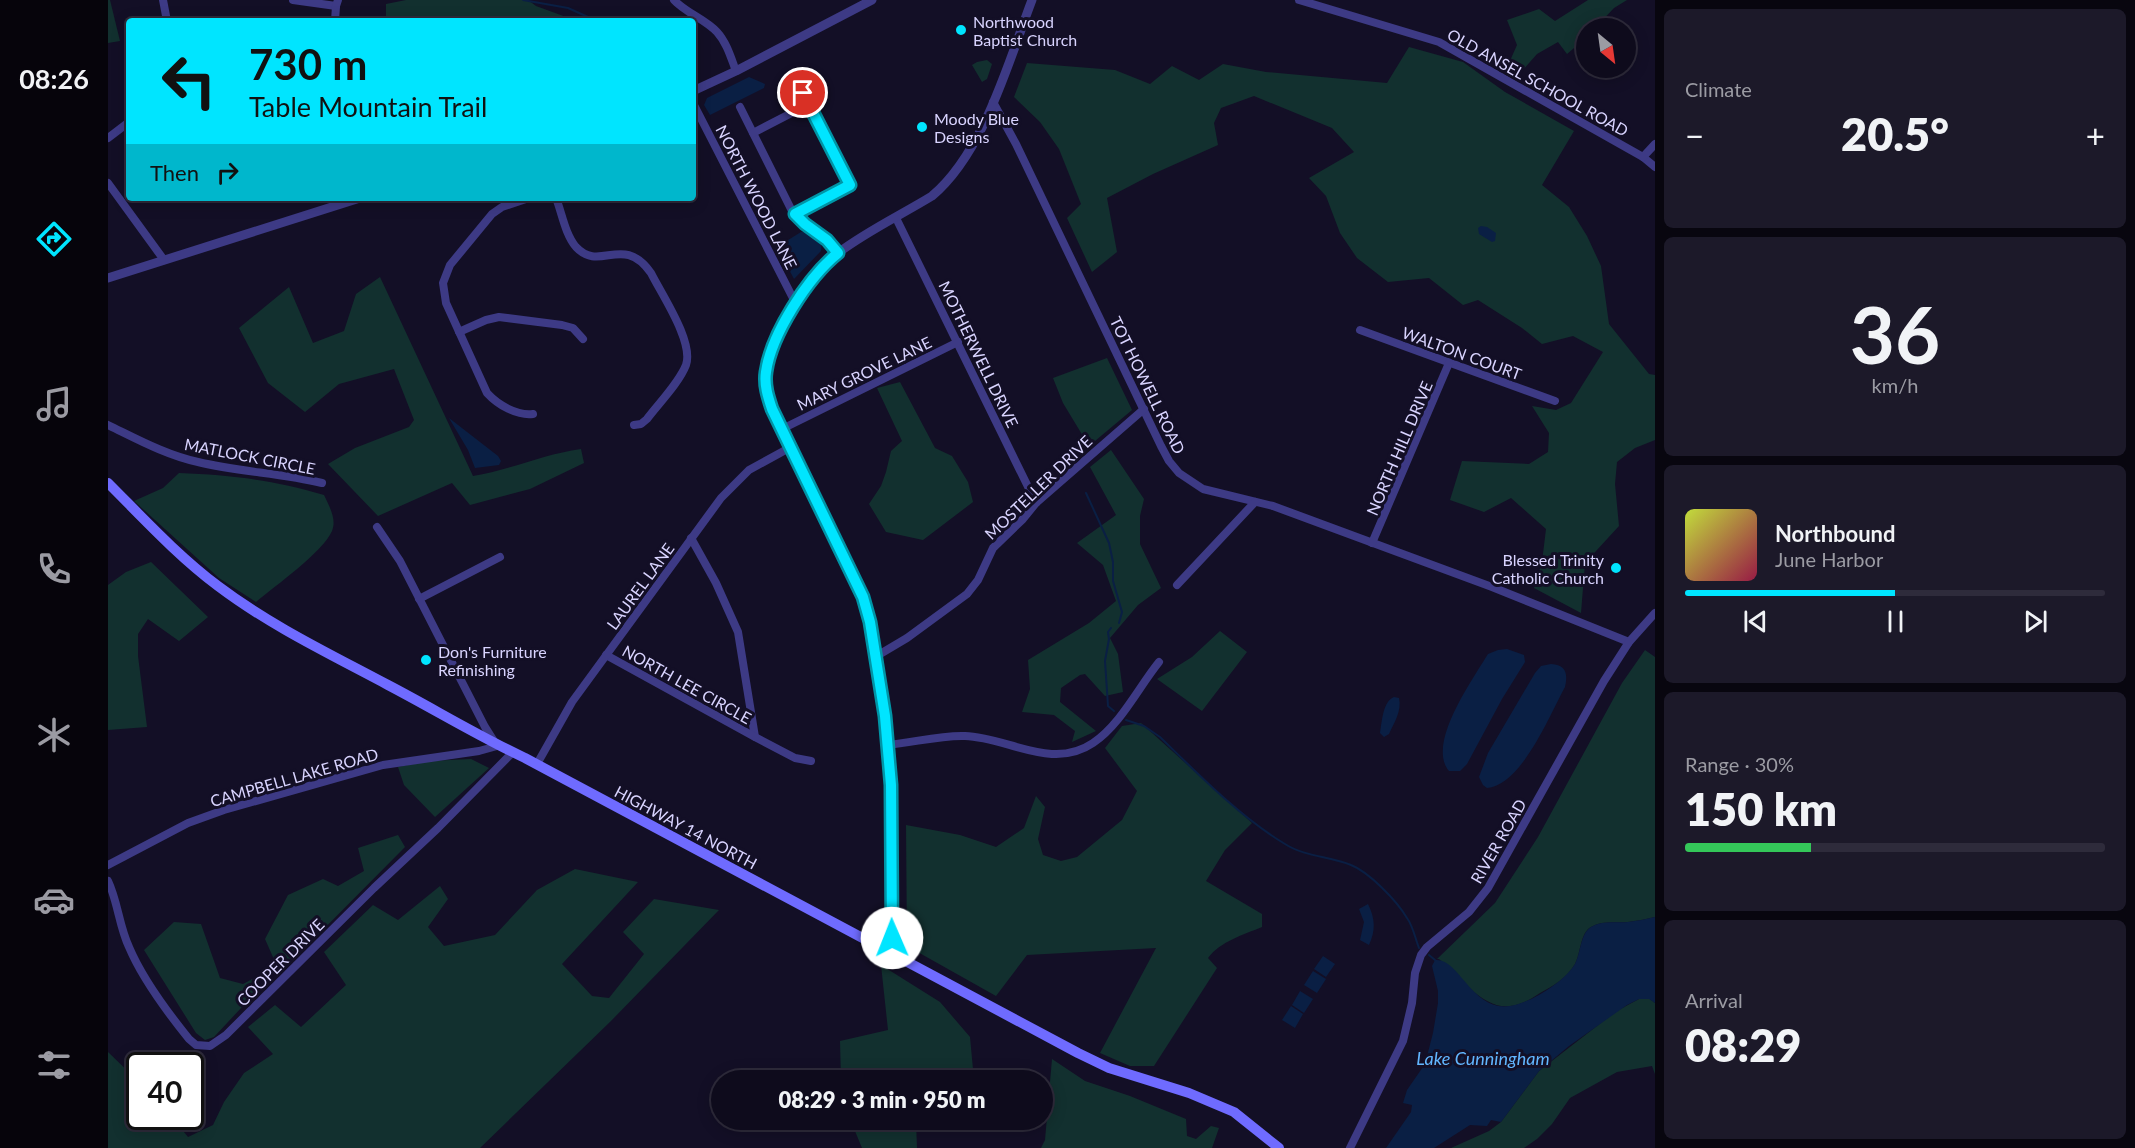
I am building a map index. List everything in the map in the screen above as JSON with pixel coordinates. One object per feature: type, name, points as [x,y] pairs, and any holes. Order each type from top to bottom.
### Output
[{"type":"main road","name":"HIGHWAY 14 NORTH","points":[[108,483],[190,563],[249,608],[286,631],[463,725],[497,746],[537,764],[1097,1062],[1121,1072],[1190,1093],[1234,1112],[1279,1148]]},
{"type":"street","points":[[163,0],[166,18]]},
{"type":"street","points":[[293,0],[337,3],[335,18]]},
{"type":"street","points":[[674,0],[716,31],[726,46],[736,71]]},
{"type":"street","points":[[696,90],[872,0]]},
{"type":"street","points":[[892,953],[892,812],[888,746],[875,657],[863,597],[782,429],[768,396],[765,374],[776,341],[814,276],[838,253],[932,195],[952,177],[971,147],[993,102],[1032,0]]},
{"type":"street","name":"OLD ANSEL SCHOOL ROAD","points":[[1299,0],[1439,42],[1643,157],[1655,167]]},
{"type":"street","points":[[795,214],[850,185],[803,93]]},
{"type":"street","name":"TOT HOWELL ROAD","points":[[993,102],[1021,154],[1169,461],[1186,479],[1215,494],[1273,506],[1484,584],[1629,642]]},
{"type":"street","points":[[753,133],[809,104]]},
{"type":"street","points":[[740,107],[795,214],[827,240],[838,253]]},
{"type":"street","name":"NORTH WOOD LANE","points":[[696,109],[796,304]]},
{"type":"street","points":[[108,138],[126,124]]},
{"type":"street","points":[[1643,157],[1655,144]]},
{"type":"street","points":[[108,183],[164,260]]},
{"type":"street","points":[[108,278],[351,201]]},
{"type":"street","points":[[520,201],[502,207],[492,214],[447,270],[443,293],[482,383],[490,396],[514,411],[525,415],[533,414]]},
{"type":"street","points":[[557,201],[568,233],[581,251],[594,256],[630,255],[645,264],[687,346],[687,359],[682,373],[647,419],[641,424],[633,425]]},
{"type":"street","name":"MOTHERWELL DRIVE","points":[[896,218],[1036,503]]},
{"type":"street","points":[[459,332],[486,320],[499,318],[562,325],[573,328],[583,339]]},
{"type":"street","name":"WALTON COURT","points":[[1360,330],[1555,401]]},
{"type":"street","name":"MARY GROVE LANE","points":[[782,429],[958,342]]},
{"type":"street","name":"NORTH HILL DRIVE","points":[[1372,543],[1449,363]]},
{"type":"street","name":"MOSTELLER DRIVE","points":[[875,657],[916,632],[967,594],[978,580],[993,548],[1036,503],[1144,409]]},
{"type":"street","name":"MATLOCK CIRCLE","points":[[108,425],[163,451],[197,462],[322,483]]},
{"type":"street","name":"LAUREL LANE","points":[[537,764],[572,702],[691,538],[739,478],[790,447]]},
{"type":"street","points":[[1177,585],[1255,502]]},
{"type":"street","points":[[377,527],[395,554],[497,746]]},
{"type":"street","name":"NORTH LEE CIRCLE","points":[[691,538],[716,583],[738,632],[755,737]]},
{"type":"street","points":[[419,599],[500,557]]},
{"type":"street","name":"RIVER ROAD","points":[[1350,1148],[1402,1041],[1412,1003],[1415,972],[1421,955],[1427,947],[1469,912],[1488,888],[1603,682],[1629,642],[1655,613]]},
{"type":"street","name":"NORTH LEE CIRCLE","points":[[606,656],[795,758],[811,760]]},
{"type":"street","points":[[888,746],[940,737],[966,736],[997,740],[1040,753],[1058,754],[1082,749],[1107,730],[1159,662]]},
{"type":"street","name":"CAMPBELL LAKE ROAD","points":[[108,865],[188,823],[226,810],[383,765],[479,751],[497,746]]},
{"type":"street","name":"COOPER DRIVE","points":[[108,881],[125,936],[139,966],[189,1040],[196,1045],[210,1046],[219,1042],[243,1019],[513,752]]},
{"type":"green space","points":[[108,0],[110,0],[120,41],[108,43]]},
{"type":"green space","points":[[406,0],[528,0],[536,6],[569,18],[386,18],[386,4]]},
{"type":"green space","points":[[1588,0],[1627,0],[1614,8],[1604,18],[1576,18],[1576,46],[1567,54],[1558,42],[1537,54],[1521,72],[1509,63],[1517,45],[1507,20],[1539,9],[1555,21]]},
{"type":"green space","points":[[1409,47],[1463,62],[1505,92],[1574,131],[1542,185],[1569,207],[1587,236],[1601,266],[1609,324],[1649,374],[1655,375],[1655,440],[1635,448],[1617,462],[1615,484],[1619,526],[1585,563],[1581,613],[1534,588],[1542,562],[1546,529],[1511,498],[1484,512],[1450,500],[1462,461],[1529,464],[1548,452],[1549,433],[1532,406],[1556,410],[1571,403],[1603,352],[1573,336],[1542,344],[1522,328],[1478,300],[1463,305],[1429,278],[1388,282],[1357,258],[1340,233],[1326,196],[1309,178],[1354,152],[1332,128],[1254,96],[1221,108],[1214,123],[1218,145],[1153,174],[1107,198],[1117,252],[1092,272],[1067,218],[1081,204],[1059,149],[1040,122],[1014,97],[1027,63],[1115,70],[1150,84],[1172,66],[1199,80],[1223,64],[1266,72],[1387,83]]},
{"type":"green space","points":[[987,60],[992,64],[987,79],[982,82],[972,65]]},
{"type":"green space","points":[[380,277],[473,476],[581,449],[584,463],[530,489],[470,505],[452,483],[378,516],[328,464],[355,448],[409,427],[414,420],[394,369],[339,384],[305,412],[268,383],[239,328],[289,287],[313,343],[344,331],[356,294]]},
{"type":"green space","points":[[1107,358],[1132,410],[1089,446],[1063,403],[1053,378]]},
{"type":"green space","points":[[900,382],[935,448],[952,456],[968,482],[973,502],[923,540],[886,532],[869,504],[881,486],[891,451],[902,441],[877,388]]},
{"type":"green space","points":[[1111,450],[1144,499],[1140,516],[1140,544],[1161,588],[1138,605],[1110,638],[1118,654],[1123,692],[1105,696],[1085,674],[1061,688],[1060,702],[1096,731],[1072,742],[1075,731],[1054,715],[1022,712],[1030,689],[1028,660],[1089,623],[1116,601],[1103,565],[1077,543],[1116,515],[1090,467]]},
{"type":"green space","points":[[179,473],[252,479],[324,495],[333,517],[332,531],[319,549],[256,602],[219,578],[134,501],[163,488]]},
{"type":"green space","points":[[151,562],[208,617],[179,641],[148,619],[138,634],[138,656],[147,727],[108,730],[108,585],[126,572]]},
{"type":"green space","points":[[1220,631],[1247,652],[1202,711],[1157,679],[1192,657]]},
{"type":"green space","points":[[1645,650],[1655,657],[1655,917],[1628,922],[1604,923],[1591,927],[1583,938],[1575,964],[1559,981],[1518,1004],[1500,1006],[1490,1003],[1471,990],[1437,959],[1495,903],[1538,837],[1622,683]]},
{"type":"green space","points":[[1141,723],[1252,823],[1225,850],[1206,881],[1262,914],[1262,927],[1219,947],[1208,958],[1217,968],[1154,1066],[1130,1066],[1100,1053],[1156,948],[1027,955],[996,996],[907,946],[906,825],[960,835],[996,847],[1024,828],[1036,796],[1045,807],[1038,839],[1043,855],[1061,861],[1077,857],[1122,820],[1137,791],[1105,748],[1122,726]]},
{"type":"green space","points":[[471,759],[489,768],[435,817],[404,785],[398,767],[429,761]]},
{"type":"green space","points":[[398,835],[405,847],[280,973],[265,939],[288,895],[323,879],[338,886],[364,871],[358,848]]},
{"type":"green space","points":[[575,869],[638,882],[562,964],[592,996],[609,998],[644,954],[623,932],[654,899],[719,910],[611,1021],[480,1148],[108,1148],[108,1052],[126,1069],[126,1130],[182,1130],[188,1137],[213,1125],[224,1102],[244,1073],[273,1054],[248,1027],[275,1005],[301,1027],[346,985],[324,952],[373,905],[398,920],[440,886],[448,899],[428,927],[444,946],[495,935],[537,890]]},
{"type":"green space","points":[[174,922],[201,924],[220,978],[243,984],[256,977],[255,993],[214,1037],[205,1040],[196,1033],[144,950]]},
{"type":"green space","points":[[881,965],[940,1002],[970,1037],[973,1070],[841,1070],[840,1041],[888,1030]]},
{"type":"green space","points":[[1639,999],[1650,999],[1655,1003],[1655,1074],[1652,1066],[1617,1072],[1570,1098],[1552,1124],[1524,1148],[1451,1148],[1489,1131],[1501,1122],[1539,1071],[1615,1012]]},
{"type":"green space","points":[[1052,1059],[1085,1081],[1130,1096],[1186,1119],[1187,1136],[1196,1139],[1211,1126],[1219,1128],[1212,1148],[1041,1148],[1046,1130],[1053,1130],[1053,1070],[1051,1070]]},
{"type":"green space","points":[[855,1130],[916,1130],[917,1148],[862,1148]]},
{"type":"water","points":[[749,77],[765,84],[764,88],[710,115],[704,105],[707,98]]},
{"type":"water","points":[[1481,226],[1496,233],[1495,241],[1492,242],[1479,234],[1478,228]]},
{"type":"water","points":[[808,231],[822,241],[821,251],[794,279],[777,247],[801,232]]},
{"type":"water","points":[[449,418],[498,456],[501,461],[499,465],[475,468],[468,450]]},
{"type":"water","points":[[1507,649],[1524,655],[1525,662],[1467,764],[1460,771],[1449,771],[1443,759],[1443,745],[1454,712],[1488,654]]},
{"type":"water","points":[[1551,664],[1560,666],[1565,671],[1565,687],[1523,762],[1500,784],[1487,788],[1479,777],[1488,753],[1535,673],[1541,666]]},
{"type":"water","points":[[1394,697],[1399,698],[1398,712],[1389,734],[1384,737],[1380,733],[1384,712],[1387,703]]},
{"type":"water","points":[[1368,904],[1374,924],[1369,945],[1360,940],[1364,922],[1359,909]]},
{"type":"water","name":"Lake Cunningham","points":[[1655,917],[1655,1003],[1649,999],[1639,999],[1627,1005],[1569,1046],[1539,1071],[1501,1122],[1491,1120],[1487,1126],[1470,1125],[1434,1148],[1386,1148],[1411,1112],[1412,1105],[1403,1103],[1407,1090],[1425,1064],[1438,1003],[1438,991],[1432,966],[1435,960],[1444,961],[1452,967],[1486,1001],[1497,1006],[1510,1006],[1537,996],[1563,978],[1575,964],[1585,934],[1591,927],[1604,923],[1628,922]]},
{"type":"water","points":[[1323,956],[1335,964],[1326,977],[1314,969]]},
{"type":"water","points":[[1313,971],[1326,979],[1317,993],[1304,985]]},
{"type":"water","points":[[1300,991],[1313,999],[1304,1013],[1292,1005]]},
{"type":"water","points":[[1291,1006],[1303,1014],[1295,1028],[1282,1020]]},
{"type":"waterway","points":[[523,0],[568,8],[596,18]]},
{"type":"waterway","points":[[1086,493],[1109,543],[1113,562],[1113,581],[1122,612],[1119,623]]},
{"type":"waterway","points":[[1111,628],[1108,632],[1105,661],[1108,706],[1114,711]]},
{"type":"waterway","points":[[1126,720],[1144,726],[1160,737],[1236,808],[1285,844],[1301,852],[1351,865],[1366,874],[1390,896],[1402,911],[1411,925],[1419,948]]},
{"type":"waterway","points":[[1429,955],[1435,960]]},
{"type":"place","name":"Northwood Baptist Church","points":[[961,30]]},
{"type":"place","name":"Moody Blue Designs","points":[[922,127]]},
{"type":"place","name":"Blessed Trinity Catholic Church","points":[[1616,568]]},
{"type":"place","name":"Don's Furniture Refinishing","points":[[426,660]]},
{"type":"route","points":[[803,93],[850,185],[795,214],[798,219],[827,240],[838,253],[814,276],[785,322],[769,359],[765,383],[772,409],[855,578],[870,622],[885,716],[891,785],[892,938]]}]
